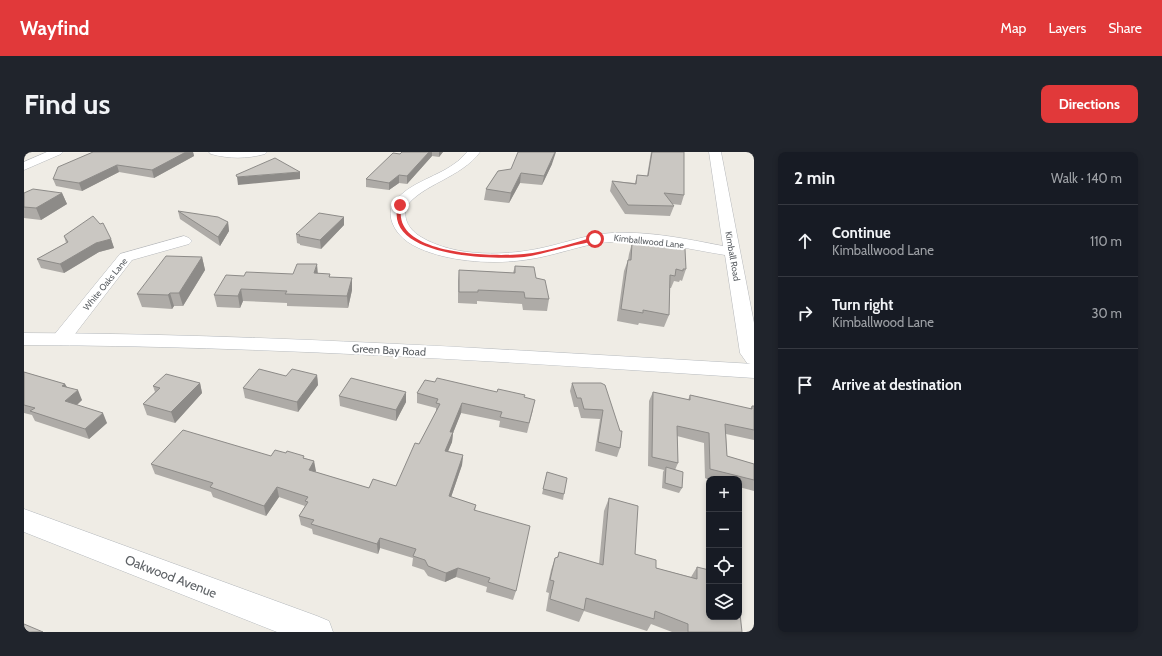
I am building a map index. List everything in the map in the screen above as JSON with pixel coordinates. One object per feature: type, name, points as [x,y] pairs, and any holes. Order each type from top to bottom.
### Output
[{"type":"street","points":[[24,166],[58,152]]},
{"type":"street","points":[[215,152],[238,155],[261,152]]},
{"type":"street","name":"Kimballwood Lane","points":[[474,152],[458,166],[410,196],[400,205],[397,214],[399,222],[406,232],[414,239],[434,248],[457,254],[484,256],[524,256],[595,239],[623,237],[732,252]]},
{"type":"street","name":"Kimball Road","points":[[715,152],[750,353],[754,359]]},
{"type":"street","name":"White Oaks Lane","points":[[61,339],[126,257],[184,241]]},
{"type":"street","name":"Green Bay Road","points":[[24,339],[314,346],[754,371]]},
{"type":"street","name":"Oakwood Avenue","points":[[24,520],[317,632]]},
{"type":"building","points":[[93,152],[186,152],[152,170],[117,165],[79,183],[53,179],[58,167]]},
{"type":"building","points":[[402,152],[429,152],[407,176],[399,175],[389,183],[366,179],[393,153],[400,154]]},
{"type":"building","points":[[518,152],[555,152],[544,176],[521,173],[511,193],[486,189],[498,171],[511,169]]},
{"type":"building","points":[[652,152],[684,152],[684,195],[664,193],[674,206],[628,205],[612,181],[636,184],[637,175],[648,176]]},
{"type":"building","points":[[275,158],[300,172],[237,177],[236,175]]},
{"type":"building","points":[[33,189],[62,193],[36,208],[24,207],[24,193]]},
{"type":"building","points":[[178,211],[218,217],[228,222],[218,237]]},
{"type":"building","points":[[319,213],[344,217],[320,240],[299,236],[300,235],[296,234]]},
{"type":"building","points":[[93,216],[100,224],[103,223],[111,239],[96,243],[60,264],[37,259],[68,242],[64,236]]},
{"type":"building","points":[[632,243],[685,249],[686,269],[683,269],[683,271],[676,269],[675,276],[670,275],[669,315],[643,310],[643,313],[621,309],[628,260],[631,260]]},
{"type":"building","points":[[166,256],[202,257],[179,293],[170,293],[168,295],[137,294]]},
{"type":"building","points":[[297,264],[317,264],[314,273],[330,274],[329,277],[352,278],[347,296],[285,294],[287,291],[241,289],[238,296],[214,295],[226,275],[244,276],[246,272],[293,274]]},
{"type":"building","points":[[515,266],[534,267],[536,278],[545,280],[549,299],[525,298],[524,292],[478,290],[478,292],[459,292],[459,270],[515,273]]},
{"type":"building","points":[[259,369],[286,376],[292,369],[317,375],[297,402],[243,388]]},
{"type":"building","points":[[24,372],[65,384],[62,386],[78,390],[65,401],[103,413],[85,429],[30,411],[35,408],[24,405]]},
{"type":"building","points":[[166,374],[200,383],[171,412],[143,404],[160,388],[153,386]]},
{"type":"building","points":[[351,378],[406,392],[396,410],[339,396]]},
{"type":"building","points":[[437,378],[497,392],[498,389],[525,395],[524,397],[535,400],[529,423],[500,417],[502,412],[462,403],[450,432],[453,432],[445,451],[463,455],[449,496],[476,505],[474,510],[530,526],[516,591],[488,582],[490,578],[458,568],[446,573],[428,566],[425,560],[413,556],[416,549],[380,538],[377,544],[311,524],[314,520],[299,516],[308,502],[305,501],[308,497],[277,487],[264,506],[210,487],[213,483],[151,464],[183,430],[271,456],[275,450],[286,453],[287,451],[304,456],[303,458],[314,461],[309,470],[369,488],[373,479],[396,486],[415,443],[419,444],[440,404],[436,403],[438,399],[417,393],[425,380],[435,382]]},
{"type":"building","points":[[572,383],[601,383],[605,385],[620,431],[622,431],[620,448],[598,442],[603,410],[584,409],[581,398],[577,398]]},
{"type":"building","points":[[653,392],[690,400],[690,395],[752,409],[752,406],[754,406],[754,430],[725,424],[727,456],[754,464],[754,480],[710,469],[709,433],[677,426],[678,463],[652,457]]},
{"type":"building","points":[[666,467],[683,472],[682,488],[665,483]]},
{"type":"building","points":[[547,472],[567,478],[564,494],[543,489]]},
{"type":"building","points":[[609,498],[638,506],[635,554],[656,560],[656,568],[697,579],[697,567],[706,569],[706,620],[741,620],[742,632],[688,632],[688,624],[655,611],[654,619],[586,598],[584,610],[550,599],[554,581],[550,580],[555,558],[558,557],[559,552],[603,565]]},
{"type":"building","points":[[24,624],[43,632],[24,632]]},
{"type":"route","points":[[400,205],[397,214],[399,222],[406,232],[414,239],[434,248],[457,254],[509,257],[524,256],[595,239]]}]
